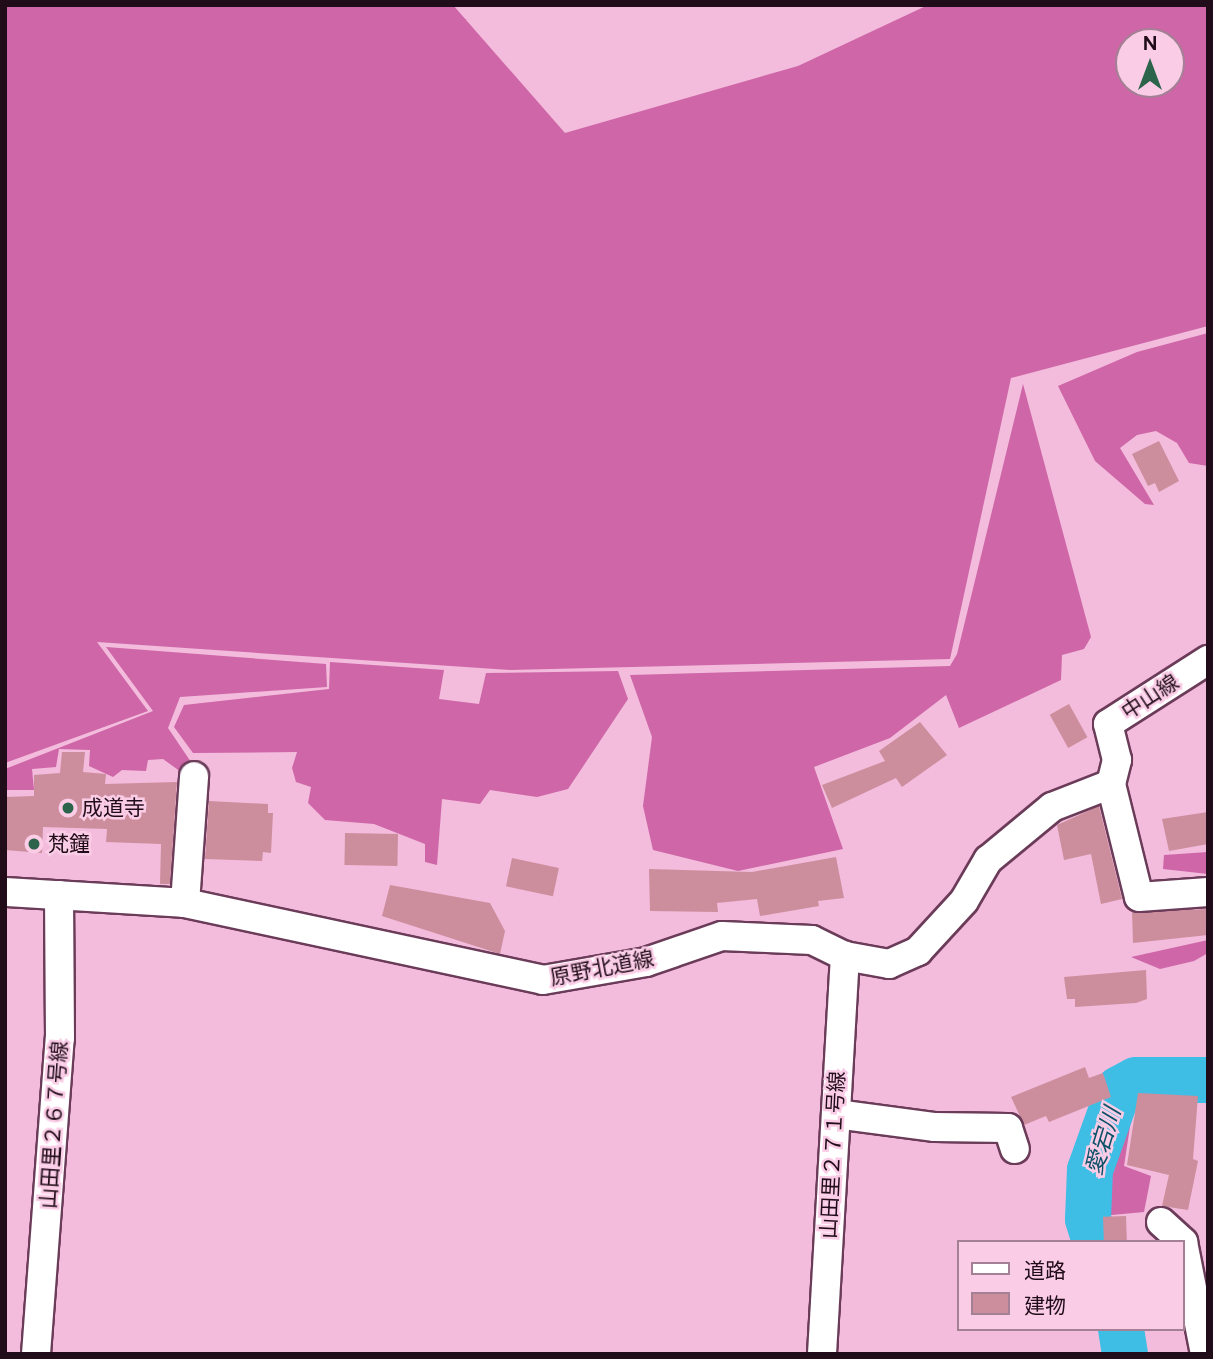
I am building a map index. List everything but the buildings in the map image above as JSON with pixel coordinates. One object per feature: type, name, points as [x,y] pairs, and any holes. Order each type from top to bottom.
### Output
[{"type":"street","name":"中山線","points":[[1111,784],[1116,760],[1108,724],[1208,660]]},
{"type":"street","points":[[185,903],[194,776]]},
{"type":"street","points":[[1111,784],[1139,897],[1208,892]]},
{"type":"street","name":"原野北道線","points":[[5,892],[185,903],[543,980],[646,962],[722,936],[812,940],[845,956],[889,964],[918,951],[964,901],[988,860],[1052,807],[1111,784]]},
{"type":"street","name":"山田里２６７号線","points":[[36,1354],[60,1038],[59,895]]},
{"type":"street","name":"山田里２７１号線","points":[[822,1354],[845,956]]},
{"type":"street","points":[[836,1114],[935,1127],[1008,1128],[1015,1149]]},
{"type":"street","points":[[1161,1222],[1181,1240]]},
{"type":"street","points":[[1185,1252],[1205,1354]]},
{"type":"shaded area","points":[[5,5],[453,5],[565,133],[798,66],[928,5],[1208,5],[1208,326],[1011,378],[950,659],[510,670],[97,642],[148,711],[5,763]]},
{"type":"shaded area","points":[[1208,333],[1208,466],[1189,463],[1177,443],[1156,431],[1137,435],[1120,448],[1154,505],[1145,504],[1095,461],[1058,386],[1137,352]]},
{"type":"shaded area","points":[[1023,384],[1091,637],[1084,649],[1062,655],[1061,680],[959,728],[946,695],[890,738],[814,767],[843,849],[738,871],[653,850],[643,806],[652,737],[630,675],[950,666],[957,654]]},
{"type":"shaded area","points":[[106,647],[326,664],[327,687],[180,697],[168,728],[191,762],[188,777],[163,759],[148,760],[146,771],[122,770],[113,777],[89,766],[90,750],[59,749],[56,767],[32,769],[34,790],[5,790],[5,769],[153,711]]},
{"type":"shaded area","points":[[330,662],[444,670],[439,699],[479,704],[486,673],[618,671],[628,699],[568,789],[537,797],[490,790],[480,804],[442,799],[437,865],[425,862],[425,844],[374,824],[325,820],[308,803],[311,787],[296,782],[292,768],[297,752],[193,753],[174,727],[184,705],[329,689]]},
{"type":"shaded area","points":[[1208,852],[1208,874],[1163,869],[1164,855]]},
{"type":"shaded area","points":[[1208,940],[1208,953],[1194,961],[1160,969],[1131,957]]},
{"type":"shaded area","points":[[1133,1107],[1124,1166],[1151,1176],[1144,1212],[1101,1216],[1102,1232],[1089,1217],[1092,1204],[1105,1200],[1106,1179],[1093,1173],[1107,1133],[1096,1127],[1102,1112]]},
{"type":"waterway","name":"愛宕川","points":[[1094,1240],[1088,1219],[1090,1170],[1119,1089],[1136,1080],[1208,1080]]},
{"type":"waterway","name":"愛宕川","points":[[1121,1331],[1125,1354]]},
{"type":"place","name":"成道寺","points":[[68,808]]},
{"type":"place","name":"梵鐘","points":[[34,844]]}]
